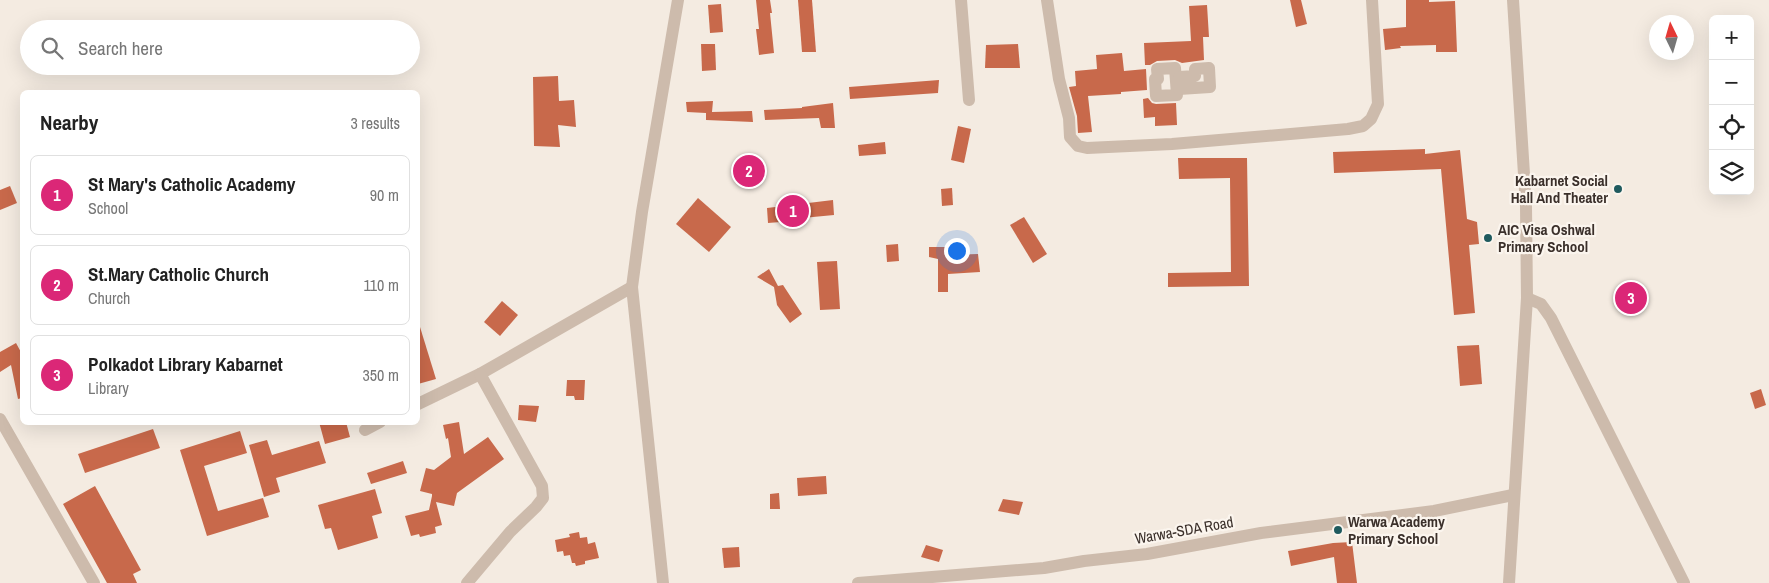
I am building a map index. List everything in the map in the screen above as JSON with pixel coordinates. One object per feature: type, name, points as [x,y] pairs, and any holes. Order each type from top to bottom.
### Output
[{"type":"street","points":[[663,583],[632,288],[644,202],[678,0]]},
{"type":"street","points":[[961,0],[969,100]]},
{"type":"street","points":[[1047,0],[1070,137],[1078,146],[1087,148],[1172,144],[1348,129],[1363,126],[1370,119],[1378,104],[1372,0]]},
{"type":"street","points":[[1509,583],[1513,495],[1527,298],[1526,206],[1513,0]]},
{"type":"street","points":[[420,403],[480,374],[632,288]]},
{"type":"street","points":[[1527,298],[1541,304],[1551,318],[1684,583]]},
{"type":"street","points":[[467,583],[510,532],[543,498],[542,486],[480,374]]},
{"type":"street","points":[[0,419],[94,583]]},
{"type":"street","points":[[365,430],[374,425]]},
{"type":"street","name":"Warwa-SDA Road","points":[[858,583],[1044,568],[1084,561],[1147,554],[1261,532],[1434,511],[1513,495]]},
{"type":"building","points":[[756,0],[770,0],[774,53],[759,55],[756,29],[759,29]]},
{"type":"building","points":[[798,0],[812,0],[816,52],[802,52]]},
{"type":"building","points":[[1290,0],[1301,0],[1307,24],[1296,27]]},
{"type":"building","points":[[1406,0],[1429,0],[1429,2],[1455,1],[1457,52],[1436,52],[1436,45],[1400,46],[1401,48],[1385,50],[1383,29],[1406,27]]},
{"type":"building","points":[[721,4],[723,32],[710,33],[708,5]]},
{"type":"building","points":[[1207,5],[1209,37],[1203,37],[1204,60],[1182,63],[1175,60],[1157,61],[1150,65],[1145,65],[1144,43],[1191,41],[1189,6]]},
{"type":"building","points":[[701,44],[715,44],[716,70],[702,71]]},
{"type":"building","points":[[1018,44],[1020,68],[985,68],[986,45]]},
{"type":"building","points":[[1122,53],[1124,71],[1146,69],[1147,90],[1088,96],[1092,132],[1078,133],[1077,116],[1069,87],[1076,86],[1075,71],[1097,69],[1096,55]]},
{"type":"building","points":[[558,76],[559,101],[574,100],[576,127],[558,125],[560,147],[534,146],[533,77]]},
{"type":"building","points":[[939,80],[938,93],[850,99],[849,87]]},
{"type":"building","points":[[1148,98],[1152,103],[1156,104],[1176,103],[1177,125],[1155,126],[1155,117],[1144,118],[1143,99]]},
{"type":"building","points":[[713,101],[712,112],[752,111],[753,122],[706,120],[706,113],[687,112],[686,102]]},
{"type":"building","points":[[833,103],[835,128],[821,128],[819,118],[765,120],[764,110],[802,108]]},
{"type":"building","points":[[958,126],[971,129],[964,163],[951,160]]},
{"type":"building","points":[[885,142],[886,154],[859,156],[858,145]]},
{"type":"building","points":[[1425,149],[1425,154],[1460,150],[1467,219],[1477,222],[1479,244],[1469,245],[1475,313],[1454,315],[1441,169],[1334,173],[1333,152]]},
{"type":"building","points":[[1178,158],[1247,158],[1249,286],[1168,287],[1168,273],[1231,272],[1230,178],[1179,179]]},
{"type":"building","points":[[10,186],[17,203],[0,210],[0,190]]},
{"type":"building","points":[[952,188],[953,205],[942,206],[941,189]]},
{"type":"building","points":[[698,198],[731,227],[709,252],[676,224]]},
{"type":"building","points":[[833,200],[834,215],[768,223],[767,208]]},
{"type":"building","points":[[1024,217],[1047,254],[1033,263],[1010,225]]},
{"type":"building","points":[[898,244],[899,261],[887,262],[886,245]]},
{"type":"building","points":[[929,247],[948,247],[948,255],[978,254],[980,272],[948,274],[948,292],[938,292],[938,259],[929,257]]},
{"type":"building","points":[[837,261],[840,309],[820,310],[817,262]]},
{"type":"building","points":[[769,269],[778,286],[783,285],[802,314],[790,323],[777,305],[774,287],[757,277]]},
{"type":"building","points":[[502,301],[518,315],[500,336],[484,322]]},
{"type":"building","points":[[420,327],[436,379],[420,383]]},
{"type":"building","points":[[16,343],[20,350],[20,398],[18,399],[11,365],[0,372],[0,352]]},
{"type":"building","points":[[1479,345],[1482,384],[1460,386],[1457,346]]},
{"type":"building","points":[[567,380],[585,380],[584,400],[575,400],[574,396],[566,396]]},
{"type":"building","points":[[1761,389],[1766,405],[1755,409],[1750,393]]},
{"type":"building","points":[[519,405],[539,406],[536,422],[518,420]]},
{"type":"building","points":[[459,422],[464,454],[488,437],[504,459],[457,493],[454,506],[436,502],[442,525],[435,527],[436,533],[420,537],[419,534],[411,536],[405,516],[429,510],[432,494],[420,491],[426,468],[434,470],[451,457],[448,438],[446,439],[443,425]]},
{"type":"building","points":[[320,425],[347,425],[350,437],[325,444]]},
{"type":"building","points":[[153,429],[160,448],[85,473],[78,454]]},
{"type":"building","points":[[240,431],[247,453],[204,466],[218,511],[263,498],[269,517],[207,536],[180,450]]},
{"type":"building","points":[[267,440],[272,455],[319,441],[326,463],[276,478],[280,492],[264,497],[249,445]]},
{"type":"building","points":[[403,461],[407,473],[371,484],[367,473]]},
{"type":"building","points":[[826,476],[827,494],[798,496],[797,478]]},
{"type":"building","points":[[95,486],[141,570],[133,574],[137,583],[107,583],[63,504]]},
{"type":"building","points":[[375,489],[382,513],[372,516],[378,538],[338,550],[331,528],[325,529],[318,505]]},
{"type":"building","points":[[779,493],[780,509],[770,509],[770,494]]},
{"type":"building","points":[[1003,499],[1023,502],[1019,515],[998,511]]},
{"type":"building","points":[[579,532],[580,538],[587,537],[588,544],[595,542],[599,558],[585,561],[585,564],[576,566],[575,563],[572,563],[570,555],[564,556],[563,551],[557,552],[555,540],[570,537],[569,534]]},
{"type":"building","points":[[1352,542],[1357,583],[1337,583],[1334,557],[1291,566],[1288,551],[1333,543]]},
{"type":"building","points":[[926,545],[943,550],[939,562],[921,557]]},
{"type":"building","points":[[739,547],[740,567],[724,568],[722,548]]},
{"type":"place","name":"St.Mary Catholic Church","points":[[749,171]]},
{"type":"place","name":"Kabarnet Social Hall And Theater","points":[[1618,189]]},
{"type":"place","name":"St Mary's Catholic Academy","points":[[793,211]]},
{"type":"place","name":"AIC Visa Oshwal Primary School","points":[[1488,238]]},
{"type":"place","name":"Polkadot Library Kabarnet","points":[[1631,298]]},
{"type":"place","name":"Warwa Academy Primary School","points":[[1338,530]]}]
